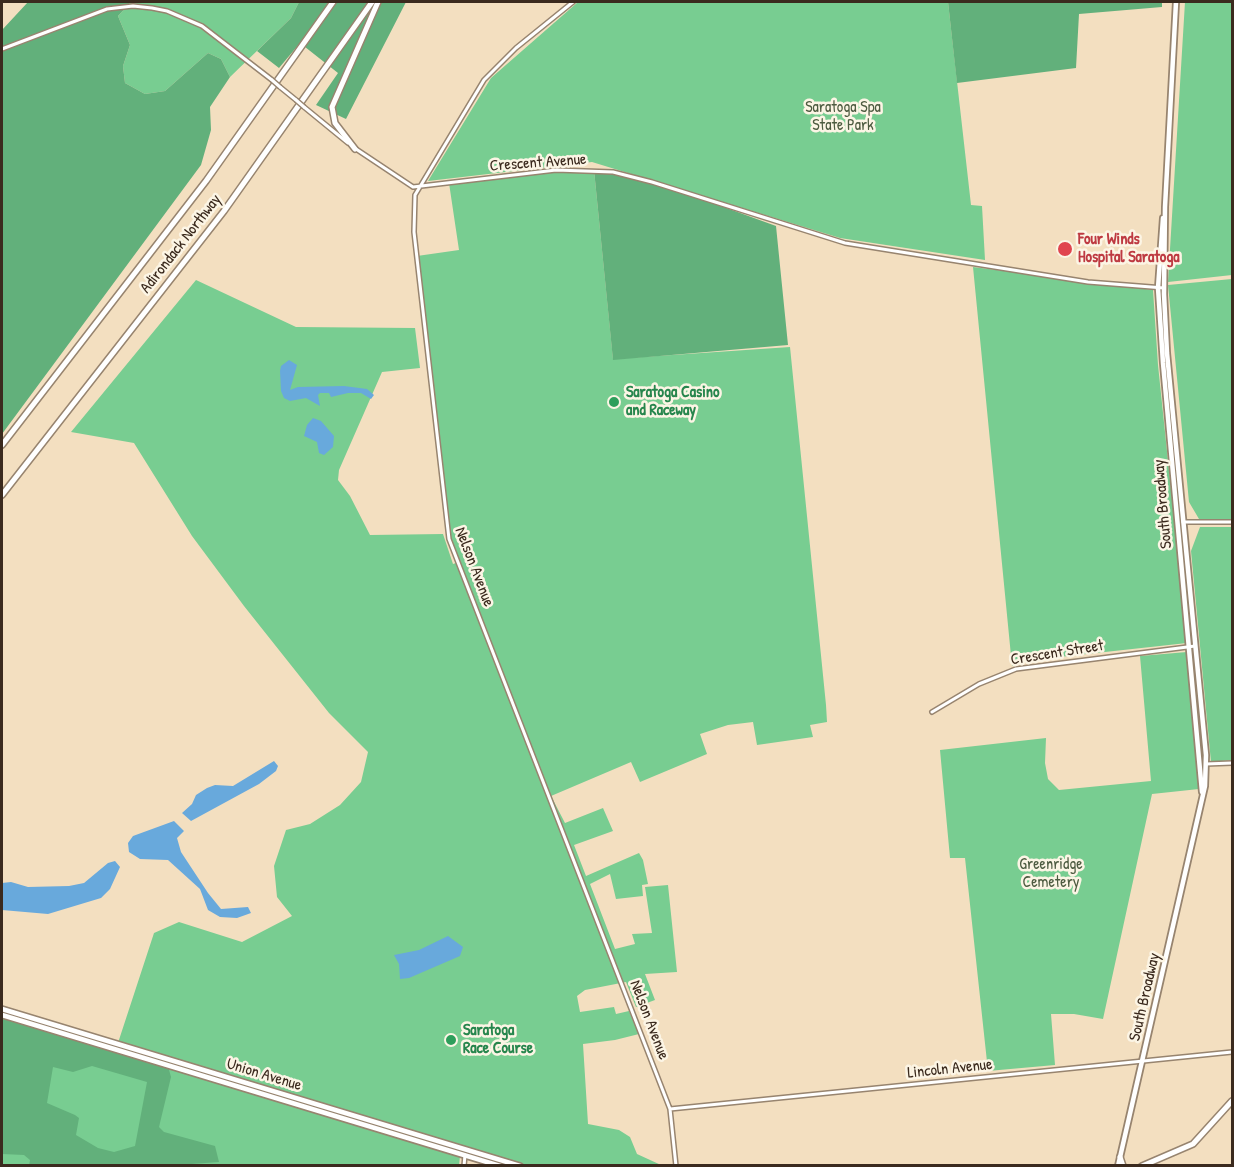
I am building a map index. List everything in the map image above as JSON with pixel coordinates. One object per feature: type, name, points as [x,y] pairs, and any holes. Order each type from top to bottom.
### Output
[{"type":"highway","name":"Adirondack Northway","points":[[2,445],[206,181],[333,2]]},
{"type":"highway","name":"Adirondack Northway","points":[[2,495],[224,211],[372,2]]},
{"type":"highway","points":[[355,149],[335,123],[332,107],[378,2]]},
{"type":"highway","points":[[1143,1166],[1193,1144],[1233,1101]]},
{"type":"highway","points":[[1120,1157],[1120,1166]]},
{"type":"main road","name":"South Broadway","points":[[1120,1157],[1202,798],[1203,764],[1161,288],[1160,234],[1164,207],[1176,2]]},
{"type":"main road","name":"Union Avenue","points":[[2,1009],[465,1152],[500,1166]]},
{"type":"main road","name":"Union Avenue","points":[[2,1015],[465,1152],[520,1166]]},
{"type":"street","name":"Nelson Avenue","points":[[573,2],[516,48],[484,80],[420,187],[414,202],[414,232],[446,527],[670,1109],[676,1166]]},
{"type":"street","points":[[2,49],[107,9],[133,6],[152,8],[201,26],[272,80],[355,149],[404,183],[420,187]]},
{"type":"street","name":"Crescent Avenue","points":[[420,187],[556,170],[613,172],[652,182],[845,243],[1128,287],[1161,288]]},
{"type":"street","points":[[1180,522],[1233,522]]},
{"type":"street","name":"Crescent Street","points":[[932,712],[979,684],[1016,669],[1192,647]]},
{"type":"street","points":[[1203,764],[1233,764]]},
{"type":"street","name":"Lincoln Avenue","points":[[670,1109],[1233,1052]]},
{"type":"street","points":[[464,1166],[465,1152]]},
{"type":"green space","points":[[28,2],[131,2],[118,16],[130,45],[123,66],[125,83],[145,94],[165,91],[208,53],[221,59],[230,77],[210,107],[211,130],[201,165],[2,434],[2,30]]},
{"type":"green space","points":[[131,2],[299,2],[291,18],[230,77],[221,59],[208,53],[165,91],[145,94],[125,83],[123,66],[130,45],[118,16]]},
{"type":"green space","points":[[299,2],[406,2],[346,119],[316,105],[338,73],[300,43],[279,68],[257,51],[291,18]]},
{"type":"green space","name":"Saratoga Spa State Park","points":[[578,2],[948,2],[971,205],[982,206],[985,260],[840,238],[592,162],[428,181],[491,78]]},
{"type":"green space","points":[[948,2],[1162,2],[1162,7],[1079,14],[1076,68],[957,83]]},
{"type":"green space","points":[[1185,2],[1232,2],[1232,275],[1168,282]]},
{"type":"green space","name":"Saratoga Race Course","points":[[594,170],[613,359],[790,347],[826,705],[827,722],[810,725],[813,737],[757,745],[753,722],[728,725],[700,734],[707,754],[640,782],[631,762],[551,796],[565,823],[603,808],[613,831],[574,845],[586,876],[639,853],[643,860],[648,884],[642,885],[643,896],[616,899],[610,874],[590,884],[615,949],[635,944],[632,934],[652,933],[645,887],[668,885],[677,972],[645,974],[655,1000],[636,1007],[626,982],[585,990],[577,996],[580,1012],[614,1007],[616,1014],[629,1011],[639,1034],[583,1044],[588,1124],[619,1130],[630,1137],[637,1154],[661,1165],[526,1165],[461,1146],[459,1166],[2,1166],[2,1149],[56,1033],[116,1049],[154,933],[179,922],[242,942],[292,916],[277,897],[274,866],[286,830],[310,824],[340,805],[361,782],[368,752],[329,713],[244,606],[192,536],[134,443],[71,432],[196,280],[296,327],[415,328],[420,368],[382,372],[339,470],[338,480],[350,496],[370,535],[443,534],[453,564],[459,562],[446,527],[417,256],[459,250],[449,183],[531,172]]},
{"type":"green space","points":[[594,170],[674,189],[776,226],[788,345],[613,360]]},
{"type":"green space","points":[[973,267],[1153,290],[1158,365],[1187,643],[1032,660],[1012,666]]},
{"type":"green space","points":[[1232,279],[1232,519],[1199,519],[1189,502],[1168,285]]},
{"type":"green space","points":[[1200,527],[1232,527],[1232,760],[1211,762],[1191,551]]},
{"type":"green space","name":"Greenridge Cemetery","points":[[1187,652],[1199,789],[1152,794],[1103,1019],[1074,1014],[1051,1014],[1055,1065],[988,1071],[965,858],[950,858],[940,750],[1046,738],[1045,763],[1048,779],[1059,790],[1151,781],[1140,656]]},
{"type":"green space","points":[[2,1018],[168,1066],[171,1077],[159,1127],[164,1132],[215,1146],[219,1162],[164,1166],[29,1166],[30,1160],[24,1155],[2,1154]],"holes":[[[92,1066],[147,1082],[135,1146],[114,1152],[98,1148],[76,1135],[79,1118],[47,1103],[53,1067],[73,1072]]]},
{"type":"water","points":[[289,360],[297,365],[290,390],[298,387],[344,386],[367,389],[374,395],[371,399],[361,393],[331,397],[329,393],[320,393],[318,395],[320,406],[306,398],[290,401],[284,398],[281,391],[280,371],[281,366]]},
{"type":"water","points":[[313,418],[321,421],[334,436],[333,447],[324,455],[319,453],[317,442],[304,436],[307,425]]},
{"type":"water","points":[[274,761],[278,766],[276,771],[259,784],[191,821],[182,813],[192,804],[196,795],[207,788],[215,785],[233,786]]},
{"type":"water","points":[[174,821],[184,831],[177,838],[181,852],[221,909],[248,907],[251,913],[237,918],[220,917],[208,910],[200,889],[168,860],[140,859],[129,852],[128,843],[133,836]]},
{"type":"water","points":[[115,861],[120,867],[110,889],[101,898],[48,914],[2,910],[2,883],[11,882],[28,887],[69,886],[84,883],[108,863]]},
{"type":"water","points":[[448,936],[463,947],[460,956],[409,978],[400,979],[399,964],[394,955],[419,950]]},
{"type":"place","name":"Four Winds Hospital Saratoga","points":[[1065,249]]},
{"type":"place","name":"Saratoga Casino and Raceway","points":[[614,402]]},
{"type":"place","name":"Saratoga Race Course","points":[[451,1040]]}]
